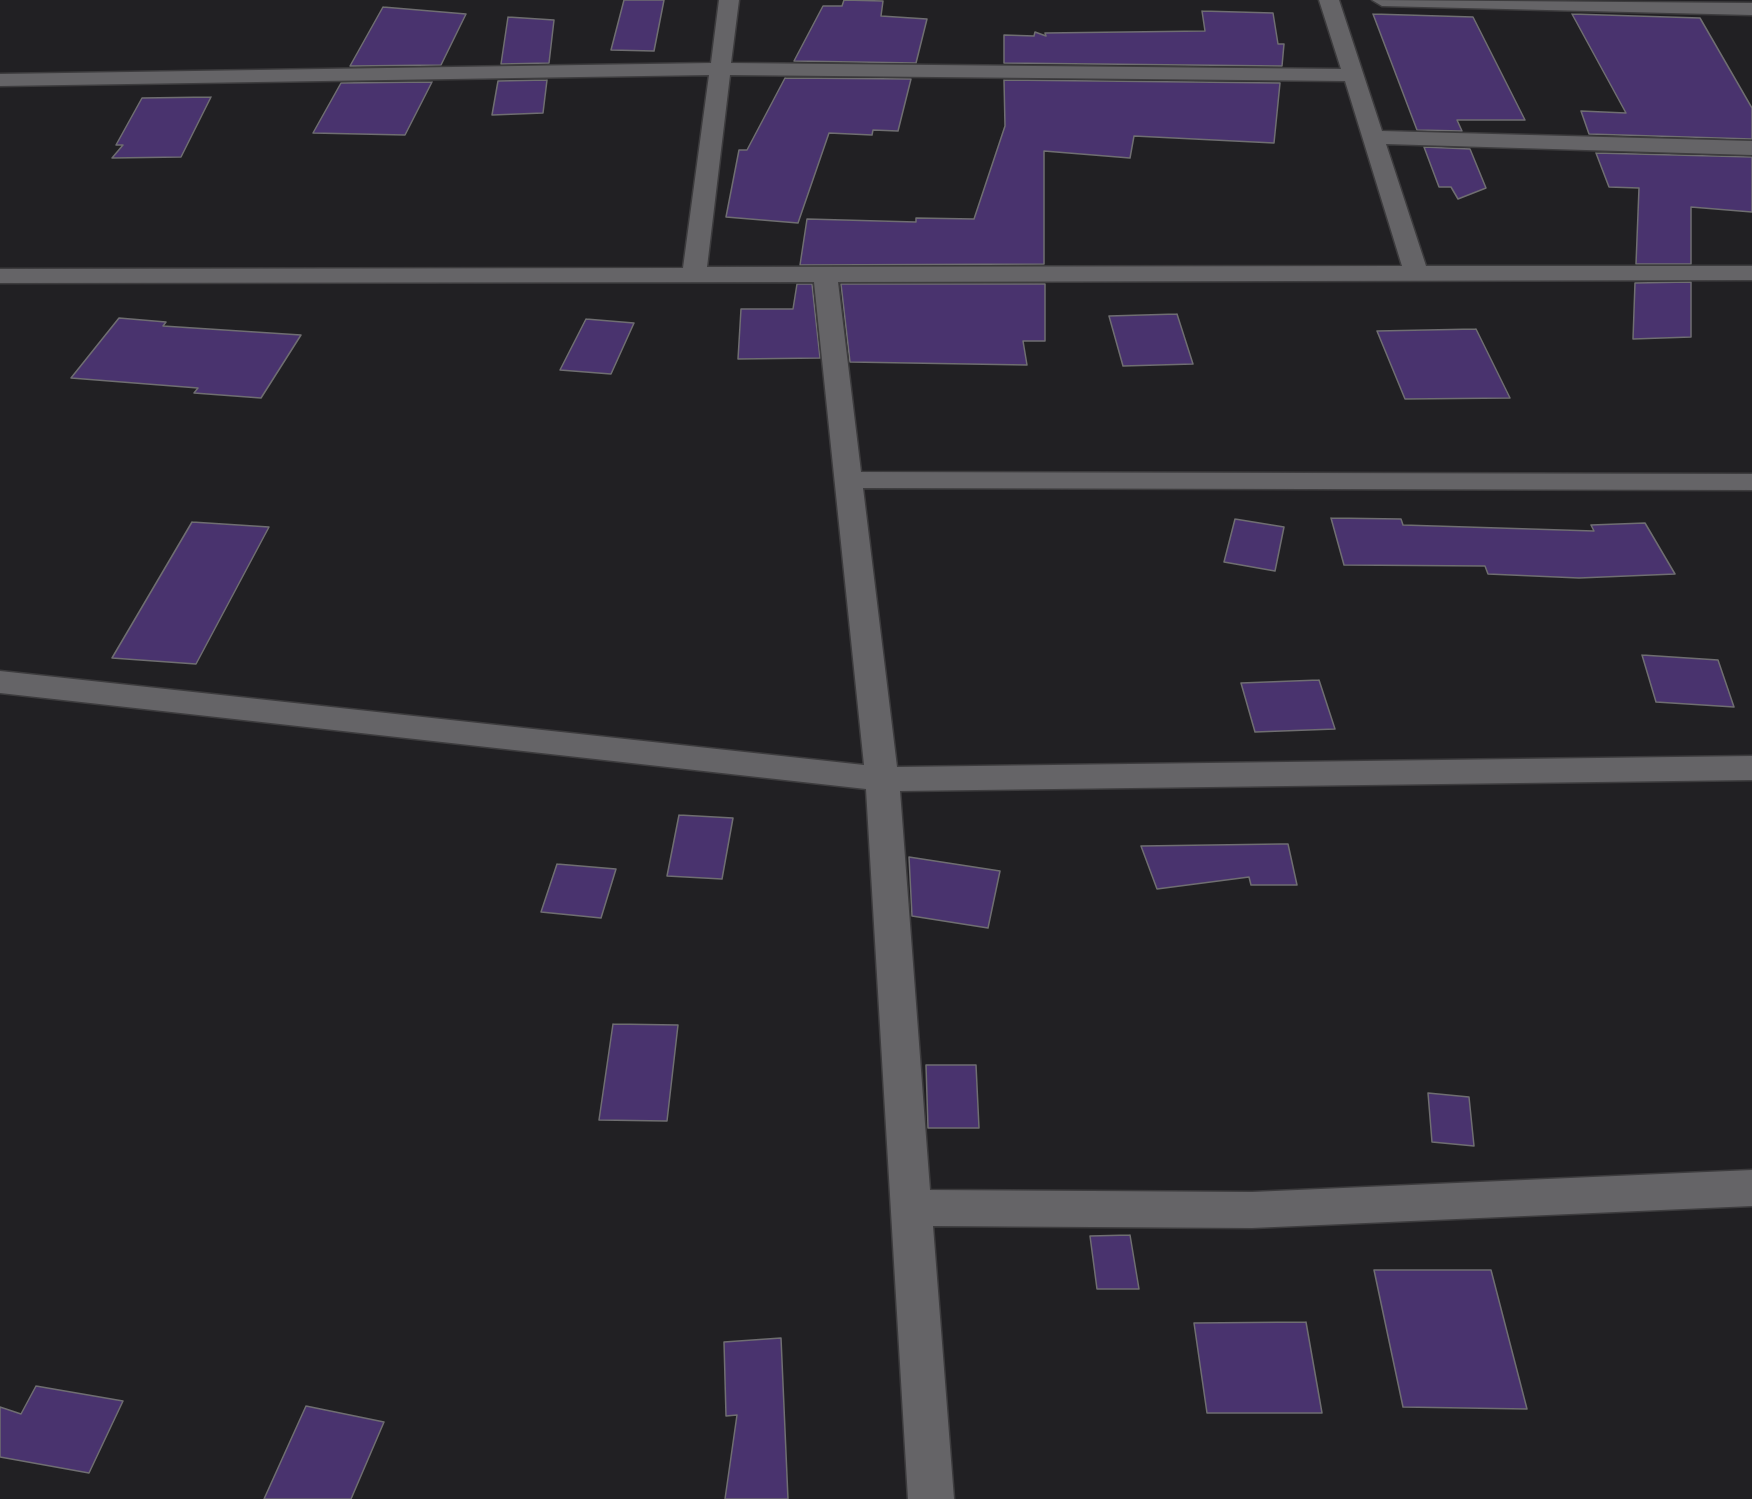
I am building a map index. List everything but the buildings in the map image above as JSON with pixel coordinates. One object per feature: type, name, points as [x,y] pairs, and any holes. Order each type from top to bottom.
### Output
[{"type":"street","points":[[694,274],[729,0]]},
{"type":"street","points":[[1329,0],[1416,272]]},
{"type":"street","points":[[1382,0],[1752,9]]},
{"type":"street","points":[[0,80],[721,69],[1352,75]]},
{"type":"street","points":[[1372,137],[1752,148]]},
{"type":"street","points":[[825,273],[882,779],[931,1499]]},
{"type":"street","points":[[0,276],[1752,273]]},
{"type":"street","points":[[848,480],[1752,482]]},
{"type":"street","points":[[0,682],[882,779],[1752,768]]},
{"type":"street","points":[[911,1208],[1252,1210],[1752,1188]]}]
